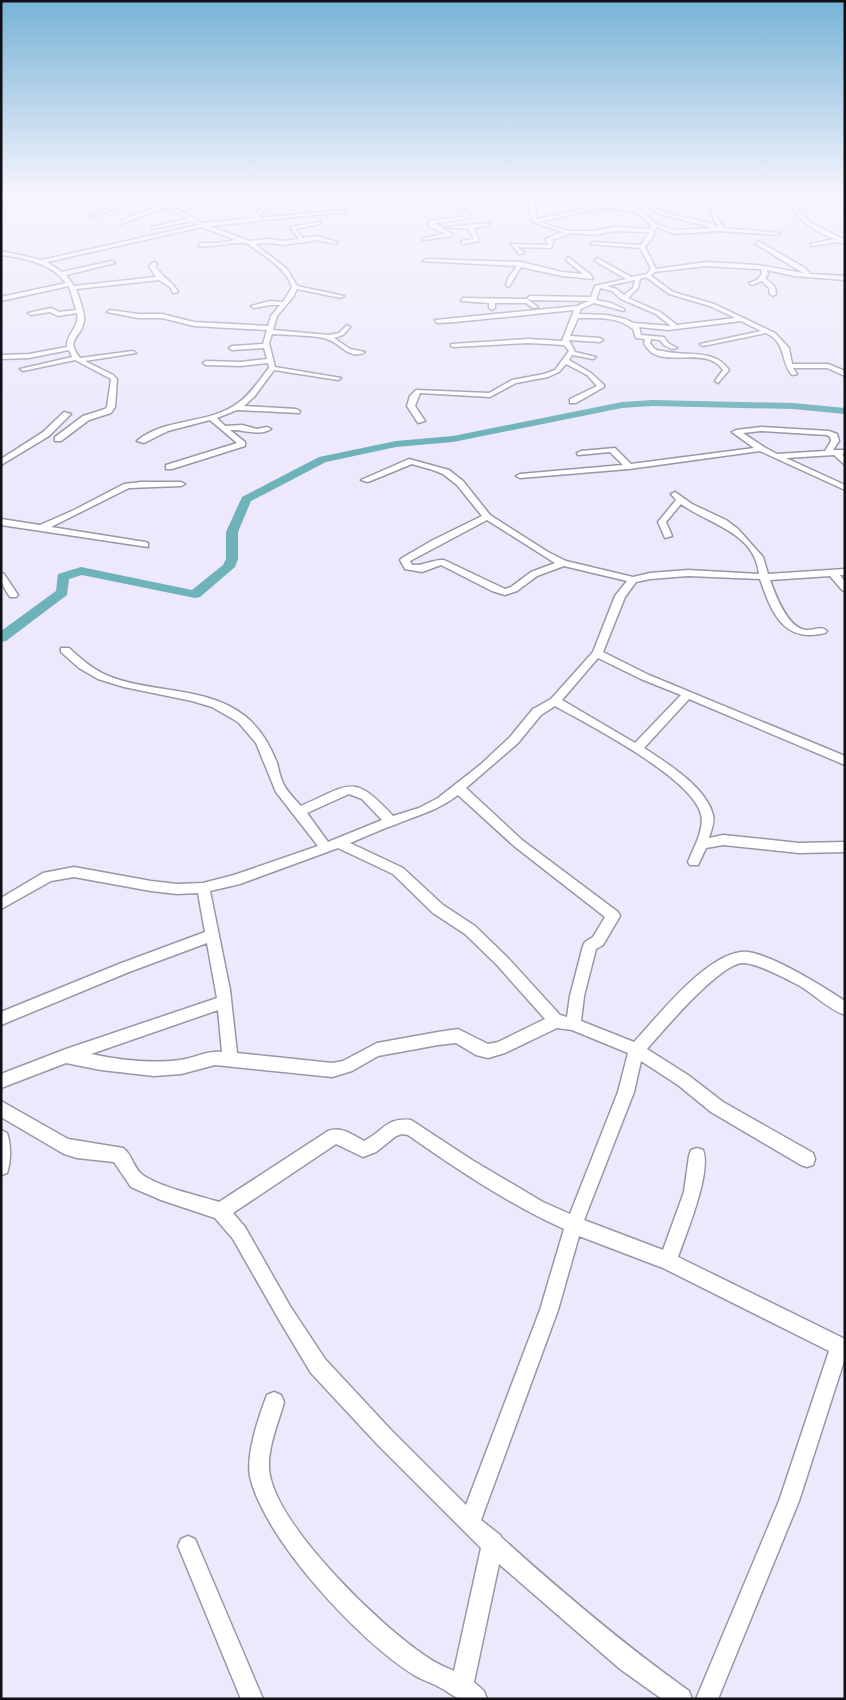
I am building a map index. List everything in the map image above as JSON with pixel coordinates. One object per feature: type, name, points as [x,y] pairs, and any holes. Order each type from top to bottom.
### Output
[{"type":"street","points":[[58,439],[86,418],[106,413],[111,407],[114,380],[111,376],[90,368],[78,359],[70,348],[70,339],[82,322],[71,286],[62,275]]},
{"type":"street","points":[[159,275],[166,284],[172,286],[175,292]]},
{"type":"street","points":[[289,275],[295,287]]},
{"type":"street","points":[[508,285],[513,275]]},
{"type":"street","points":[[580,275],[589,276],[598,286],[614,290],[623,298],[658,313],[675,326]]},
{"type":"street","points":[[623,298],[632,294],[638,284],[638,280],[627,275]]},
{"type":"street","points":[[598,286],[642,275]]},
{"type":"street","points":[[652,275],[670,293],[703,302],[766,331],[786,348],[789,366],[794,374]]},
{"type":"street","points":[[752,283],[764,275]]},
{"type":"street","points":[[812,275],[845,278]]},
{"type":"street","points":[[1,299],[71,286],[161,278]]},
{"type":"street","points":[[762,278],[772,287],[773,294]]},
{"type":"street","points":[[436,321],[468,321],[538,311],[578,308],[593,300],[598,286]]},
{"type":"street","points":[[295,287],[341,296]]},
{"type":"street","points":[[272,364],[266,346],[274,316],[295,287]]},
{"type":"street","points":[[530,298],[593,300],[622,310]]},
{"type":"street","points":[[463,300],[527,301],[533,304],[538,311]]},
{"type":"street","points":[[492,301],[495,317]]},
{"type":"street","points":[[254,306],[270,303],[284,304]]},
{"type":"street","points":[[565,340],[578,308]]},
{"type":"street","points":[[31,313],[51,310],[58,314],[79,311]]},
{"type":"street","points":[[110,312],[138,316],[162,316],[194,324],[329,337],[341,334],[347,327]]},
{"type":"street","points":[[575,316],[613,317],[633,325],[668,328],[743,319]]},
{"type":"street","points":[[690,324],[700,333],[710,359]]},
{"type":"street","points":[[633,325],[636,328],[636,336],[662,338],[666,344],[674,348]]},
{"type":"street","points":[[703,344],[732,340],[766,331]]},
{"type":"street","points":[[329,337],[348,351],[362,352]]},
{"type":"street","points":[[648,338],[647,344],[653,351],[673,355],[694,355],[722,364],[726,370],[718,381]]},
{"type":"street","points":[[421,421],[411,406],[414,396],[418,391],[490,395],[514,381],[552,373],[566,361],[572,351],[565,340]]},
{"type":"street","points":[[453,345],[600,340]]},
{"type":"street","points":[[232,348],[266,346]]},
{"type":"street","points":[[1,357],[29,356],[70,348]]},
{"type":"street","points":[[23,369],[78,359],[133,353]]},
{"type":"street","points":[[570,354],[592,356]]},
{"type":"street","points":[[566,361],[589,374],[602,386],[573,401]]},
{"type":"street","points":[[206,363],[272,364],[284,371],[338,378]]},
{"type":"street","points":[[141,441],[163,430],[212,418],[236,408],[254,392],[272,364]]},
{"type":"street","points":[[789,366],[828,366],[845,374]]},
{"type":"street","points":[[236,408],[296,411]]},
{"type":"street","points":[[1,463],[46,434],[67,414]]},
{"type":"street","points":[[169,467],[242,444],[212,418]]},
{"type":"street","points":[[225,428],[242,427],[257,431],[267,428]]},
{"type":"street","points":[[828,453],[835,441],[834,436],[829,433],[761,429],[736,432],[761,449],[845,488]]},
{"type":"street","points":[[520,476],[629,467],[761,449]]},
{"type":"street","points":[[581,453],[612,450],[629,467]]},
{"type":"street","points":[[776,456],[841,452],[845,464]]},
{"type":"street","points":[[365,480],[416,461],[446,472],[453,476],[487,517],[545,554],[563,563],[634,580],[658,575],[712,574],[783,577],[839,572],[845,588]]},
{"type":"street","points":[[833,482],[845,476]]},
{"type":"street","points":[[40,528],[77,512],[120,489],[141,484],[180,484]]},
{"type":"street","points":[[668,536],[662,522],[678,497],[701,514],[723,522],[752,548],[761,560],[764,568],[764,577],[774,601],[789,627],[804,633],[822,631]]},
{"type":"street","points":[[487,517],[436,542],[405,560],[405,564],[408,567],[422,569],[441,562],[495,589],[505,592],[514,589],[534,574],[563,563]]},
{"type":"street","points":[[1,522],[124,540],[145,545]]},
{"type":"street","points":[[1,576],[13,595]]},
{"type":"street","points":[[1,904],[48,877],[74,872],[151,886],[177,889],[203,888],[235,880],[326,848],[423,810],[459,789],[514,740],[537,712],[555,701],[597,653],[620,596],[634,580]]},
{"type":"street","points":[[64,650],[80,666],[121,684],[203,701],[235,714],[248,723],[258,736],[272,765],[278,785],[326,848]]},
{"type":"street","points":[[597,653],[645,677],[744,716],[845,761]]},
{"type":"street","points":[[636,749],[688,694]]},
{"type":"street","points":[[555,701],[668,768],[700,802],[708,814],[701,844],[694,862]]},
{"type":"street","points":[[300,812],[348,790],[356,789],[362,792],[391,821]]},
{"type":"street","points":[[459,789],[518,843],[613,916],[598,941],[590,946],[577,996],[573,1024]]},
{"type":"street","points":[[701,844],[730,840],[799,848],[845,847]]},
{"type":"street","points":[[339,843],[398,871],[438,909],[470,930],[502,961],[556,1021]]},
{"type":"street","points":[[203,888],[224,1002],[230,1059]]},
{"type":"street","points":[[1,1019],[124,968],[213,935]]},
{"type":"street","points":[[469,1523],[549,1310],[574,1225],[626,1092],[636,1050],[682,999],[710,974],[732,960],[743,957],[759,961],[805,982],[845,1009]]},
{"type":"street","points":[[1,1081],[66,1056],[224,1002]]},
{"type":"street","points":[[66,1056],[101,1063],[154,1069],[181,1067],[215,1058],[332,1070],[356,1064],[374,1051],[386,1047],[458,1036],[481,1050],[488,1051],[500,1048],[556,1021],[573,1024],[636,1050],[683,1080],[717,1107],[807,1159]]},
{"type":"street","points":[[1,1108],[64,1146],[77,1150],[117,1154],[123,1158],[132,1176],[160,1192],[220,1211],[239,1233],[284,1312],[318,1366],[384,1437],[469,1523],[628,1661],[681,1699]]},
{"type":"street","points":[[220,1211],[334,1136],[340,1137],[363,1149],[375,1144],[390,1129],[402,1125],[410,1128],[466,1166],[537,1208],[574,1225],[668,1261],[842,1348],[789,1501],[708,1699]]},
{"type":"street","points":[[1,1138],[1,1166]]},
{"type":"street","points":[[668,1261],[692,1192],[697,1156]]},
{"type":"street","points":[[274,1402],[261,1456],[259,1475],[264,1492],[288,1535],[378,1633],[421,1667],[469,1693],[493,1542]]},
{"type":"street","points":[[188,1546],[252,1699]]},
{"type":"waterway","points":[[1,638],[62,592],[63,577],[81,571],[195,594],[229,567],[232,559],[232,532],[246,499],[323,459],[396,444],[453,439],[622,405],[652,403],[793,406],[845,411]]}]
